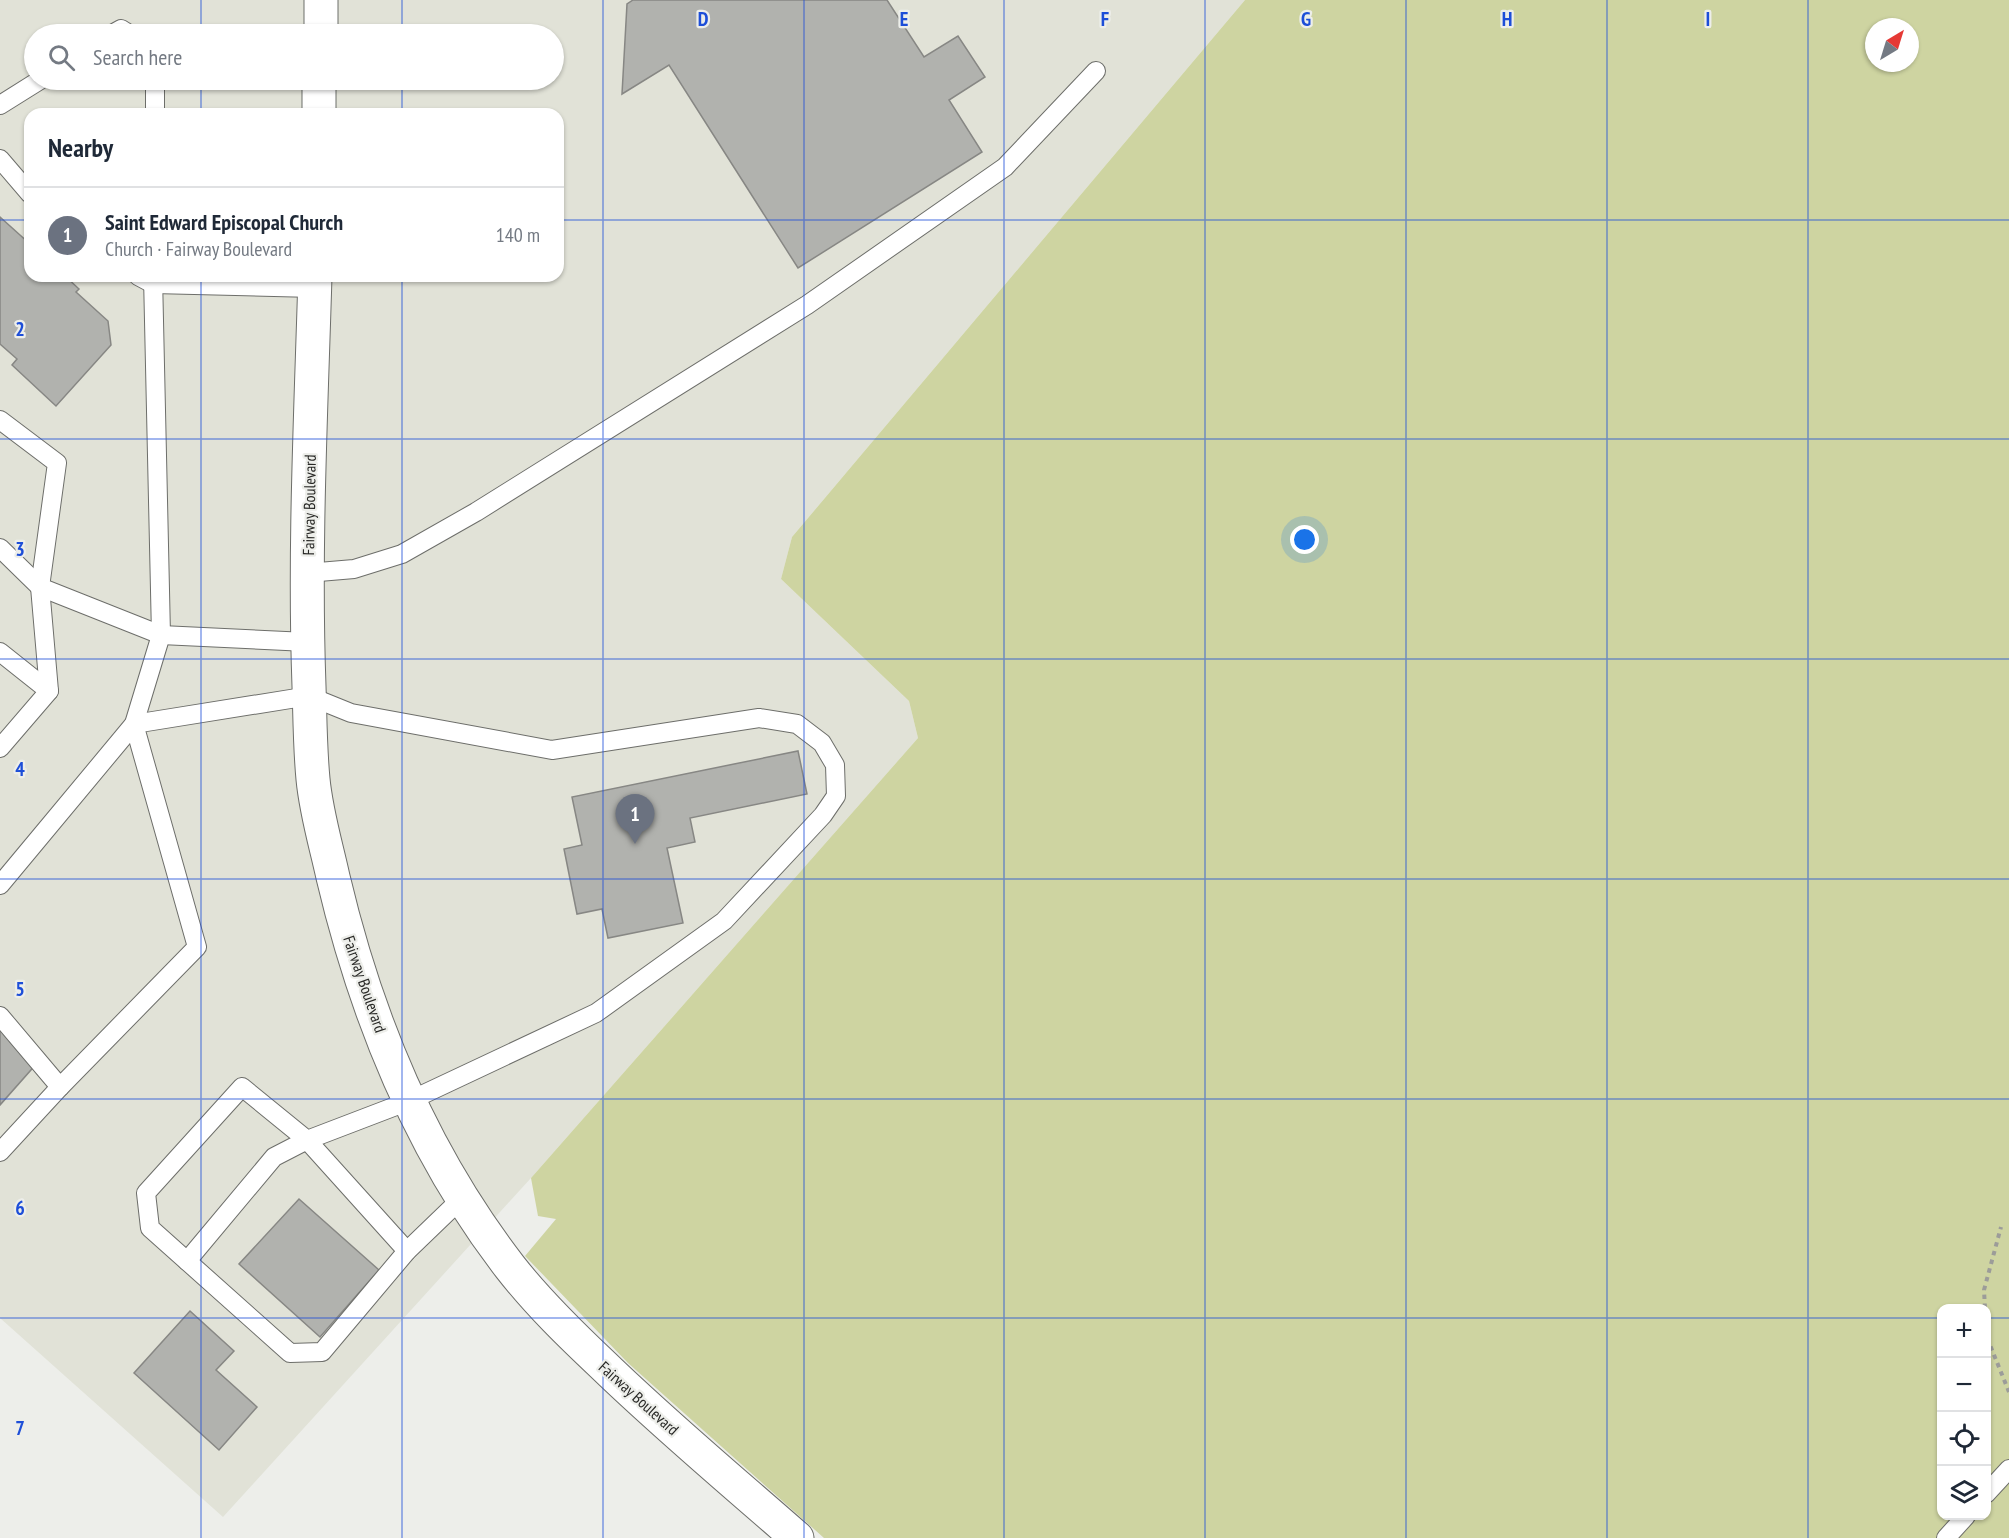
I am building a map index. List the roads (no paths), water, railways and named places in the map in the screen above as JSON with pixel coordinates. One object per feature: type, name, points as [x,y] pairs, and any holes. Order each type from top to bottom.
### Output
[{"type":"street","points":[[321,0],[321,24]]},
{"type":"street","points":[[319,108],[320,90]]},
{"type":"street","name":"Fairway Boulevard","points":[[314,282],[307,573],[313,782],[343,918],[365,989],[409,1101],[461,1199],[512,1269],[571,1335],[638,1399],[797,1538]]},
{"type":"lane","points":[[307,573],[354,569],[402,554],[476,512],[807,305],[1005,167],[1096,70]]},
{"type":"lane","points":[[0,105],[24,90]]},
{"type":"lane","points":[[155,90],[155,108]]},
{"type":"lane","points":[[0,159],[24,187]]},
{"type":"lane","points":[[0,885],[134,723],[161,635],[148,282]]},
{"type":"lane","points":[[0,420],[57,463],[40,587],[49,691],[0,748]]},
{"type":"lane","points":[[0,548],[40,587],[161,635],[308,642]]},
{"type":"lane","points":[[0,652],[49,691]]},
{"type":"lane","points":[[134,723],[309,696],[351,713],[552,750],[759,718],[797,724],[822,743],[835,765],[836,796],[823,815],[724,921],[596,1012],[409,1101],[307,1140],[274,1157],[187,1261]]},
{"type":"lane","points":[[0,1152],[197,947],[134,723]]},
{"type":"lane","points":[[0,1016],[60,1087]]},
{"type":"lane","points":[[407,1251],[307,1140],[242,1087],[146,1193],[150,1228],[290,1353],[322,1352],[407,1251],[461,1199]]},
{"type":"lane","points":[[1991,1489],[2009,1469]]},
{"type":"lane","points":[[1946,1538],[1962,1520]]},
{"type":"place","name":"Saint Edward Episcopal Church","points":[[635,844]]}]
